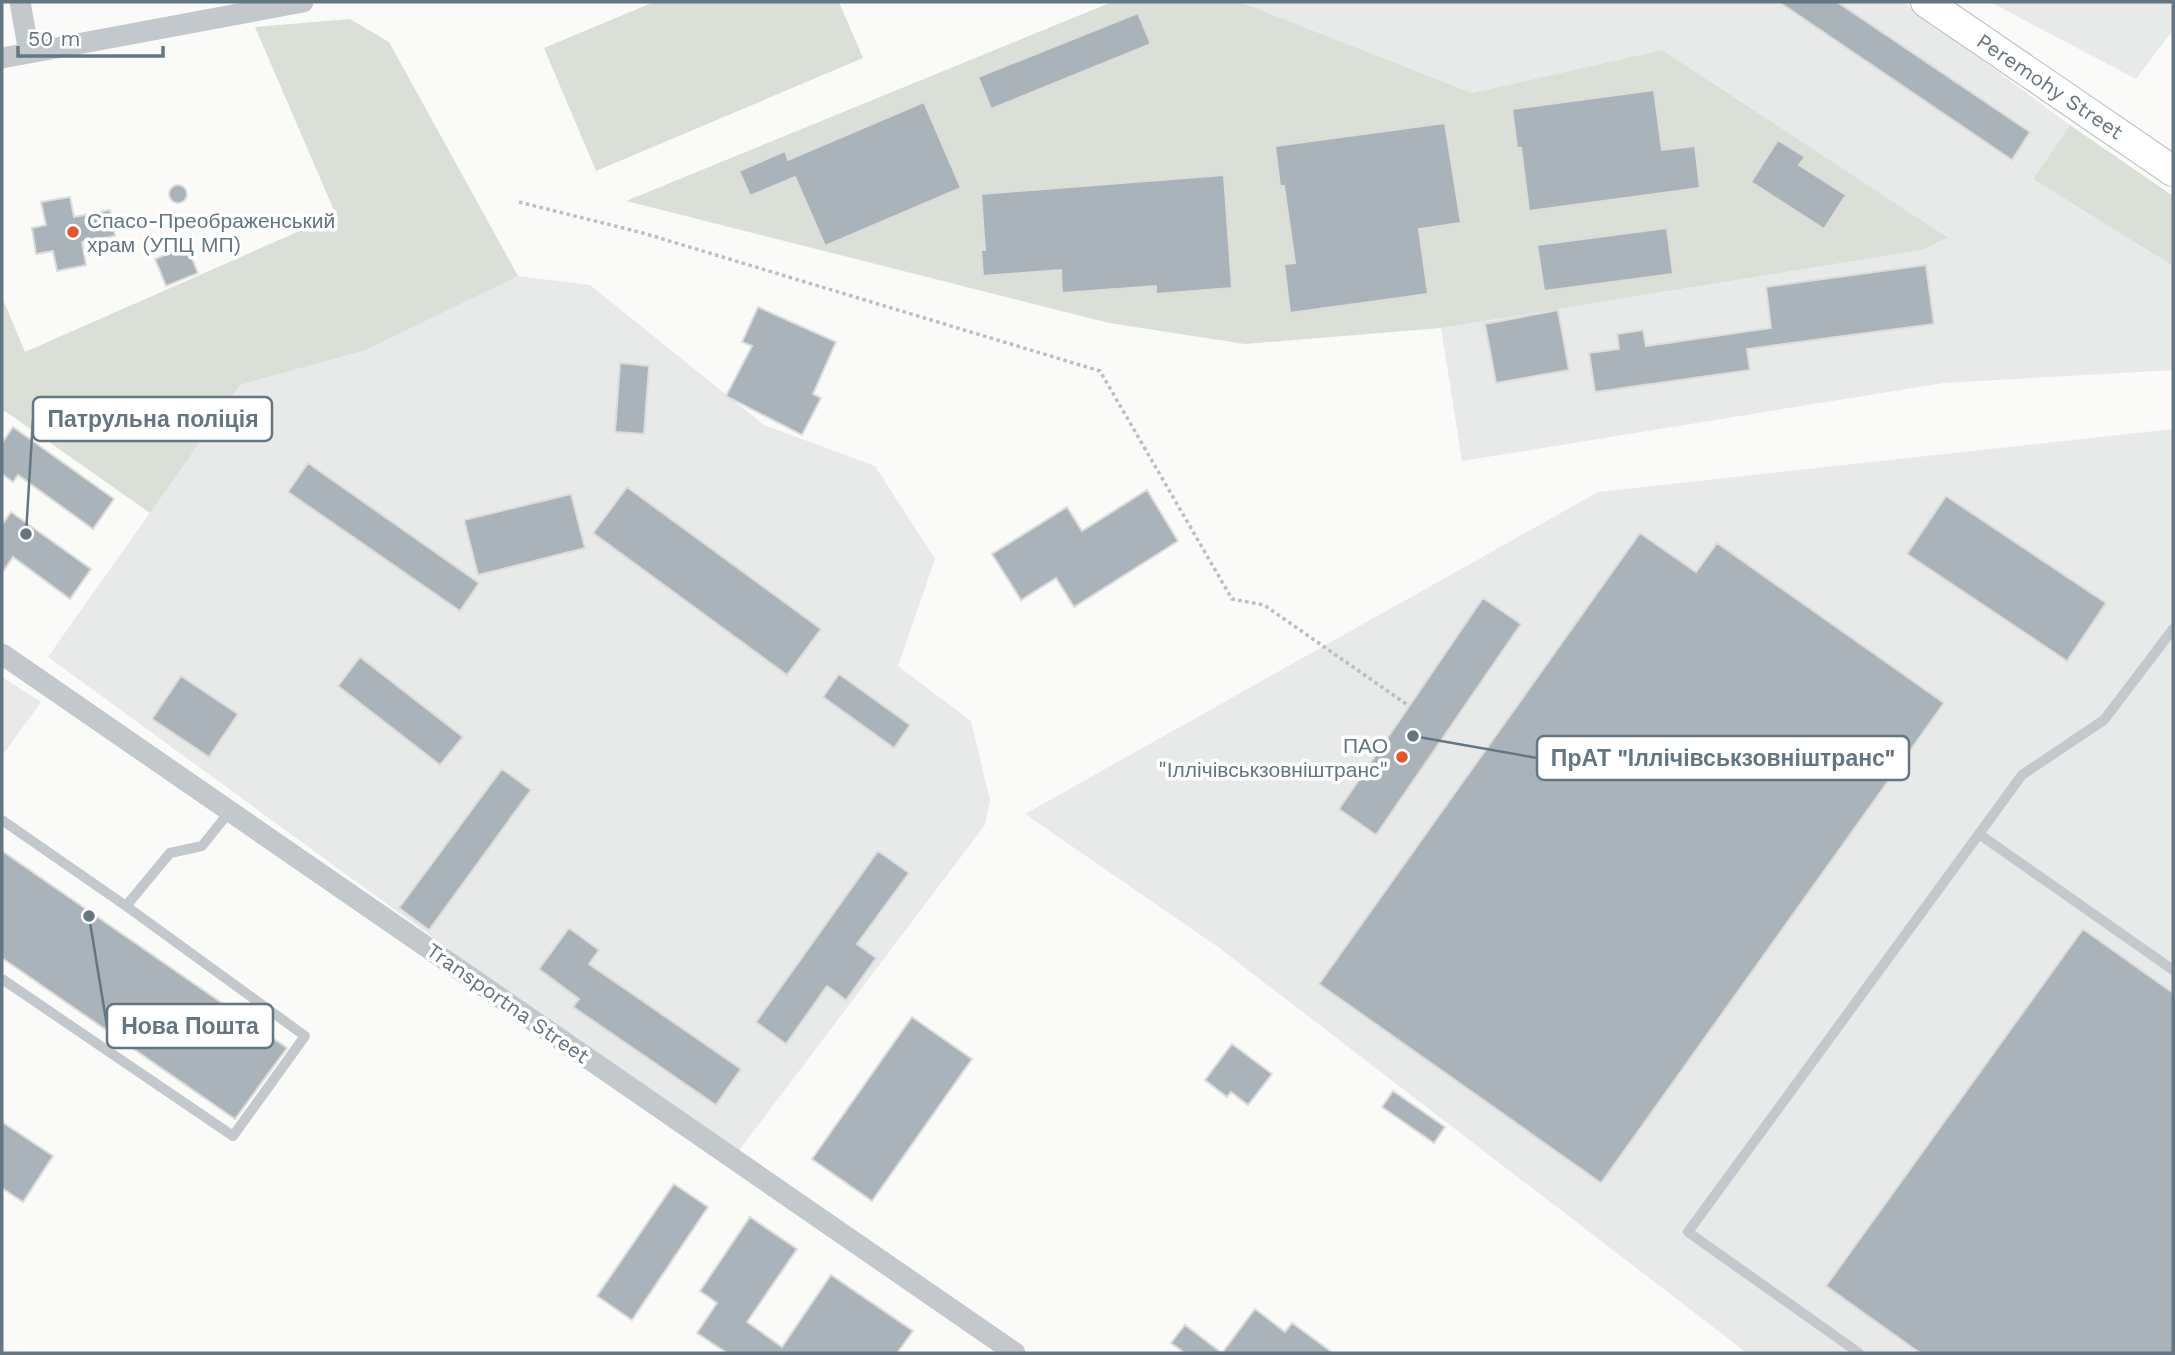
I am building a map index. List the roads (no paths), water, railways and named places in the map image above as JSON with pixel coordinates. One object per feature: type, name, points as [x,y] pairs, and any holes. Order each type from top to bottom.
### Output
[{"type":"main road","name":"Peremohy Street","points":[[1926,2],[2173,171]]},
{"type":"street","points":[[20,2],[29,53]]},
{"type":"street","points":[[2,58],[303,2]]},
{"type":"street","name":"Transportna Street","points":[[2,654],[1015,1353]]},
{"type":"lane","points":[[1859,1353],[1688,1232],[2022,775],[2104,720],[2173,629]]},
{"type":"lane","points":[[126,906],[170,853],[202,846],[230,811]]},
{"type":"lane","points":[[2,820],[126,906],[305,1037],[233,1136],[2,979]]},
{"type":"lane","points":[[1979,834],[2173,970]]},
{"type":"place","name":"Спасо-Преображенський храм (УПЦ МП)","points":[[73,232]]},
{"type":"place","name":"Патрульна поліція","points":[[26,534]]},
{"type":"place","name":"ПрАТ \"Іллічівськзовніштранс\"","points":[[1413,736]]},
{"type":"place","name":"ПАО \"Іллічівськзовніштранс\"","points":[[1402,757]]},
{"type":"place","name":"Нова Пошта","points":[[89,916]]}]
